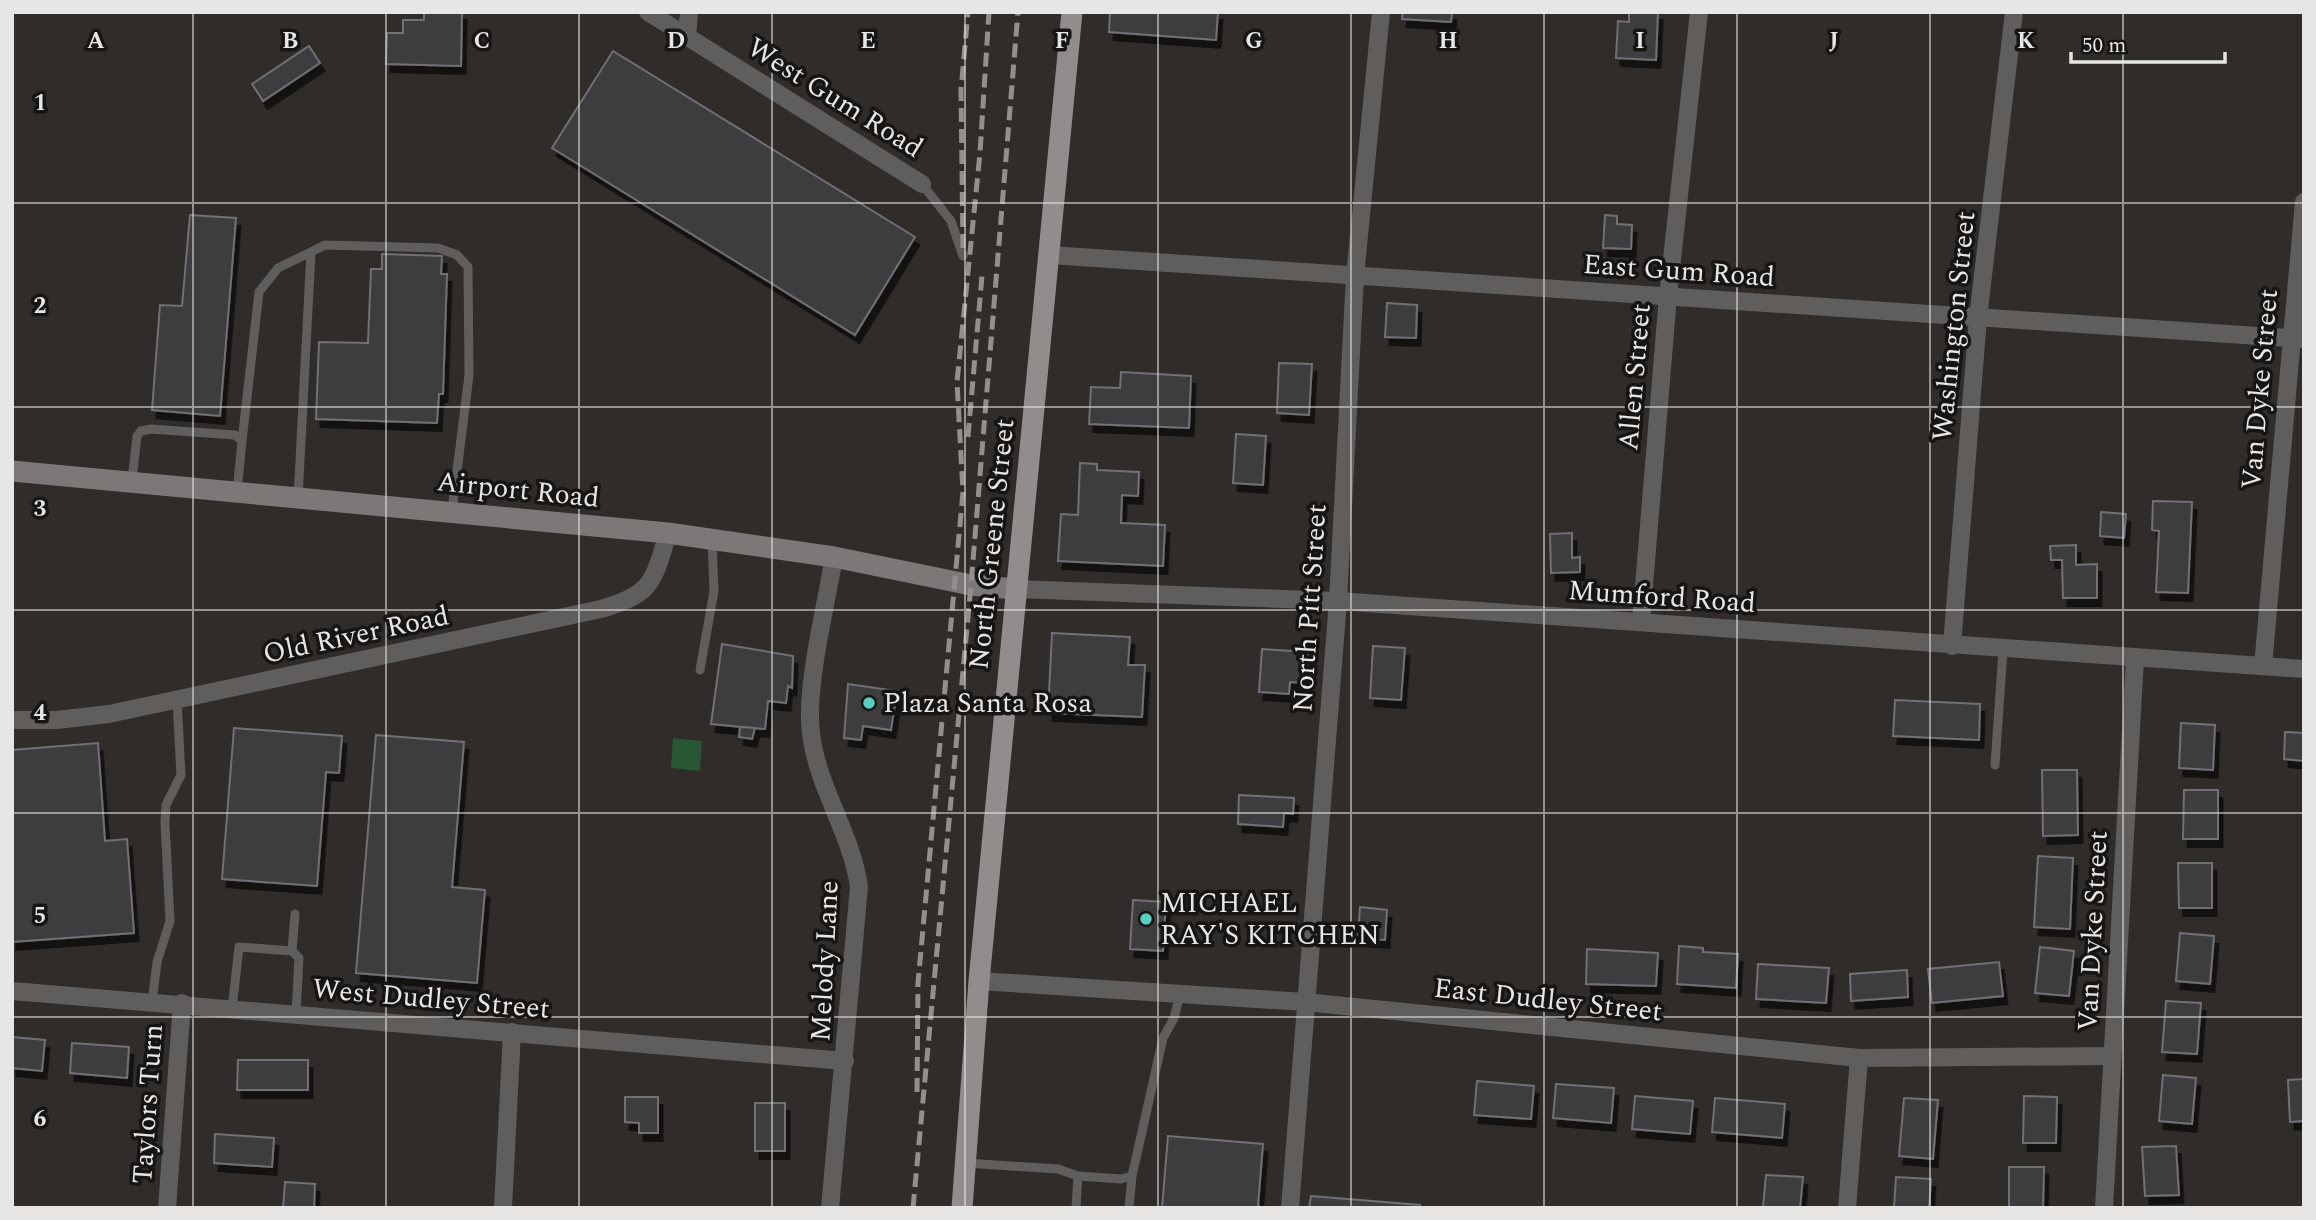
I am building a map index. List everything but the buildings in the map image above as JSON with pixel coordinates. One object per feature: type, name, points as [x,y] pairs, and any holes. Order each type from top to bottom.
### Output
[{"type":"main road","name":"North Greene Street","points":[[962,1208],[979,981],[1015,589],[1072,12]]},
{"type":"street","name":"West Gum Road","points":[[648,12],[922,184]]},
{"type":"street","points":[[687,37],[689,12]]},
{"type":"street","name":"North Pitt Street","points":[[1290,1208],[1338,601],[1355,276],[1381,12]]},
{"type":"street","name":"Allen Street","points":[[1641,622],[1668,296],[1699,12]]},
{"type":"street","name":"Washington Street","points":[[1952,646],[1979,318],[2014,12]]},
{"type":"street","name":"Van Dyke Street","points":[[2263,666],[2297,338],[2304,202]]},
{"type":"street","name":"East Gum Road","points":[[1050,255],[2297,338]]},
{"type":"street","name":"Airport Road","points":[[12,471],[668,533],[834,557],[971,585],[1015,589]]},
{"type":"street","name":"Old River Road","points":[[12,720],[56,720],[109,714],[609,607],[634,599],[649,585],[668,533]]},
{"type":"street","name":"Melody Lane","points":[[830,1208],[859,887],[850,845],[817,760],[811,735],[810,714],[834,557]]},
{"type":"street","name":"Mumford Road","points":[[1015,589],[1338,601],[2003,650],[2304,669]]},
{"type":"street","name":"Van Dyke Street","points":[[2104,1208],[2135,658]]},
{"type":"street","name":"East Dudley Street","points":[[979,981],[1305,1002],[1859,1058],[2112,1056]]},
{"type":"street","name":"West Dudley Street","points":[[12,990],[845,1062]]},
{"type":"street","name":"Taylors Turn","points":[[167,1208],[182,1003]]},
{"type":"street","points":[[503,1208],[512,1032]]},
{"type":"street","points":[[1847,1208],[1859,1058]]},
{"type":"lane","points":[[922,184],[951,221],[963,256]]},
{"type":"lane","points":[[237,494],[259,292],[278,268],[326,245],[438,248],[457,255],[468,267],[469,375],[452,511]]},
{"type":"lane","points":[[298,499],[312,252]]},
{"type":"lane","points":[[132,482],[137,436],[141,431],[151,429],[235,435],[242,441]]},
{"type":"lane","points":[[700,670],[714,591],[712,540]]},
{"type":"lane","points":[[1995,765],[2003,650]]},
{"type":"lane","points":[[152,1002],[156,962],[170,920],[165,823],[166,805],[181,775],[177,700]]},
{"type":"lane","points":[[292,951],[295,914]]},
{"type":"lane","points":[[232,1009],[239,947],[292,951],[299,958],[296,1014]]},
{"type":"lane","points":[[1129,1208],[1132,1176],[1163,1038],[1174,1018],[1181,994]]},
{"type":"lane","points":[[966,1163],[1058,1169],[1078,1176],[1121,1179],[1132,1176]]},
{"type":"lane","points":[[1076,1208],[1078,1176]]},
{"type":"green space","points":[[673,738],[702,741],[700,771],[671,768]]},
{"type":"railway","points":[[963,248],[961,90],[968,12]]},
{"type":"railway","points":[[917,1092],[918,983],[963,492],[957,382],[980,153],[989,12]]},
{"type":"railway","points":[[913,1208],[971,585],[1018,12]]},
{"type":"railway","points":[[968,437],[982,276]]},
{"type":"place","name":"Plaza Santa Rosa","points":[[869,703]]},
{"type":"place","name":"MICHAEL RAY'S KITCHEN","points":[[1146,919]]}]
